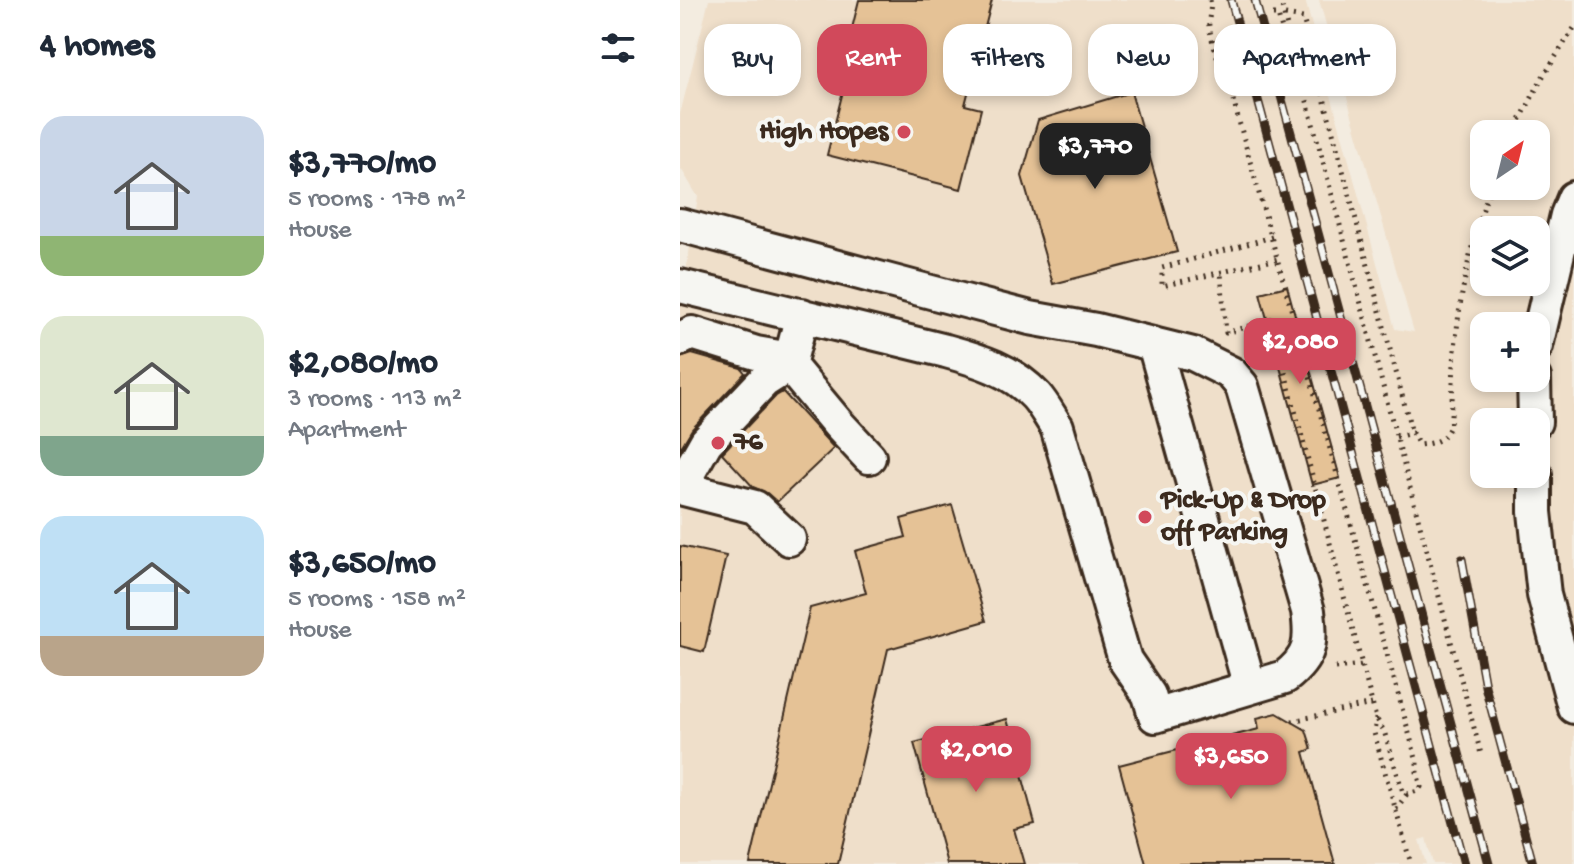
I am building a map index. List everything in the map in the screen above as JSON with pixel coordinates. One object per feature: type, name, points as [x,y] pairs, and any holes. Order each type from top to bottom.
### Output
[{"type":"lane","points":[[1544,312],[1567,215],[1574,198]]},
{"type":"lane","points":[[680,225],[1019,315],[1193,354],[1231,373],[1242,386],[1308,611],[1311,635],[1307,654],[1285,677],[1155,716],[1149,695],[1125,660],[1057,427],[1036,397],[1019,381],[978,360],[946,351],[680,286]]},
{"type":"lane","points":[[789,539],[755,507],[680,488],[706,442],[764,381],[790,362],[802,315]]},
{"type":"lane","points":[[680,339],[692,333],[790,362],[839,425],[869,457]]},
{"type":"lane","points":[[1154,344],[1250,687]]},
{"type":"lane","points":[[1535,488],[1544,595],[1574,707]]},
{"type":"path","points":[[1210,0],[1212,8],[1208,22],[1272,237],[1417,762],[1421,787],[1407,794],[1395,810]]},
{"type":"path","points":[[1280,0],[1287,24]]},
{"type":"path","points":[[1273,15],[1278,15],[1280,24]]},
{"type":"path","points":[[1285,15],[1303,18],[1412,433],[1419,445],[1438,442],[1450,426],[1456,335],[1464,287],[1486,200]]},
{"type":"path","points":[[1519,120],[1574,28]]},
{"type":"path","points":[[1306,96],[1481,754]]},
{"type":"path","points":[[1272,237],[1162,268],[1162,286],[1278,259]]},
{"type":"path","points":[[1221,273],[1226,333],[1271,319],[1376,718],[1384,731],[1403,792],[1407,794]]},
{"type":"path","points":[[1395,437],[1412,433]]},
{"type":"path","points":[[1335,668],[1362,665]]},
{"type":"path","points":[[1292,721],[1372,704]]},
{"type":"path","points":[[1376,718],[1374,733],[1411,864]]},
{"type":"shaded area","points":[[709,0],[1305,0],[1312,24],[1214,24],[1214,96],[1331,96],[1395,329],[1414,332],[1346,96],[1396,96],[1396,24],[1326,24],[1319,0],[1574,0],[1574,864],[1433,864],[1426,838],[1419,840],[1426,864],[680,864],[680,309],[698,197],[680,167],[680,114]]},
{"type":"building","name":"High Hopes","points":[[859,0],[992,0],[986,24],[943,24],[943,96],[967,96],[965,105],[981,109],[961,189],[827,155],[842,96],[927,96],[927,24],[853,24]]},
{"type":"building","points":[[1118,96],[1132,96],[1177,252],[1053,284],[1022,176],[1038,120]]},
{"type":"building","points":[[1287,286],[1340,478],[1312,485],[1260,293]]},
{"type":"building","points":[[692,354],[741,368],[745,373],[692,429],[680,449],[680,358]]},
{"type":"building","points":[[783,392],[834,448],[777,502],[753,487],[722,453]]},
{"type":"building","points":[[952,505],[986,621],[888,649],[838,864],[750,864],[810,608],[866,593],[855,551],[906,537],[901,519]]},
{"type":"building","points":[[680,546],[726,556],[704,652],[680,646]]},
{"type":"building","points":[[1277,713],[1306,730],[1312,749],[1304,752],[1335,864],[1146,864],[1119,765],[1259,729],[1257,718]]},
{"type":"building","points":[[1007,719],[1035,824],[1014,829],[1024,864],[947,864],[914,743]]},
{"type":"railway","points":[[1231,0],[1464,864]]},
{"type":"railway","points":[[1255,0],[1489,864]]},
{"type":"railway","points":[[1462,559],[1485,686],[1533,864]]},
{"type":"place","name":"High Hopes","points":[[904,132]]},
{"type":"place","name":"76","points":[[718,443]]},
{"type":"place","name":"Pick-Up & Drop off Parking","points":[[1145,517]]}]
